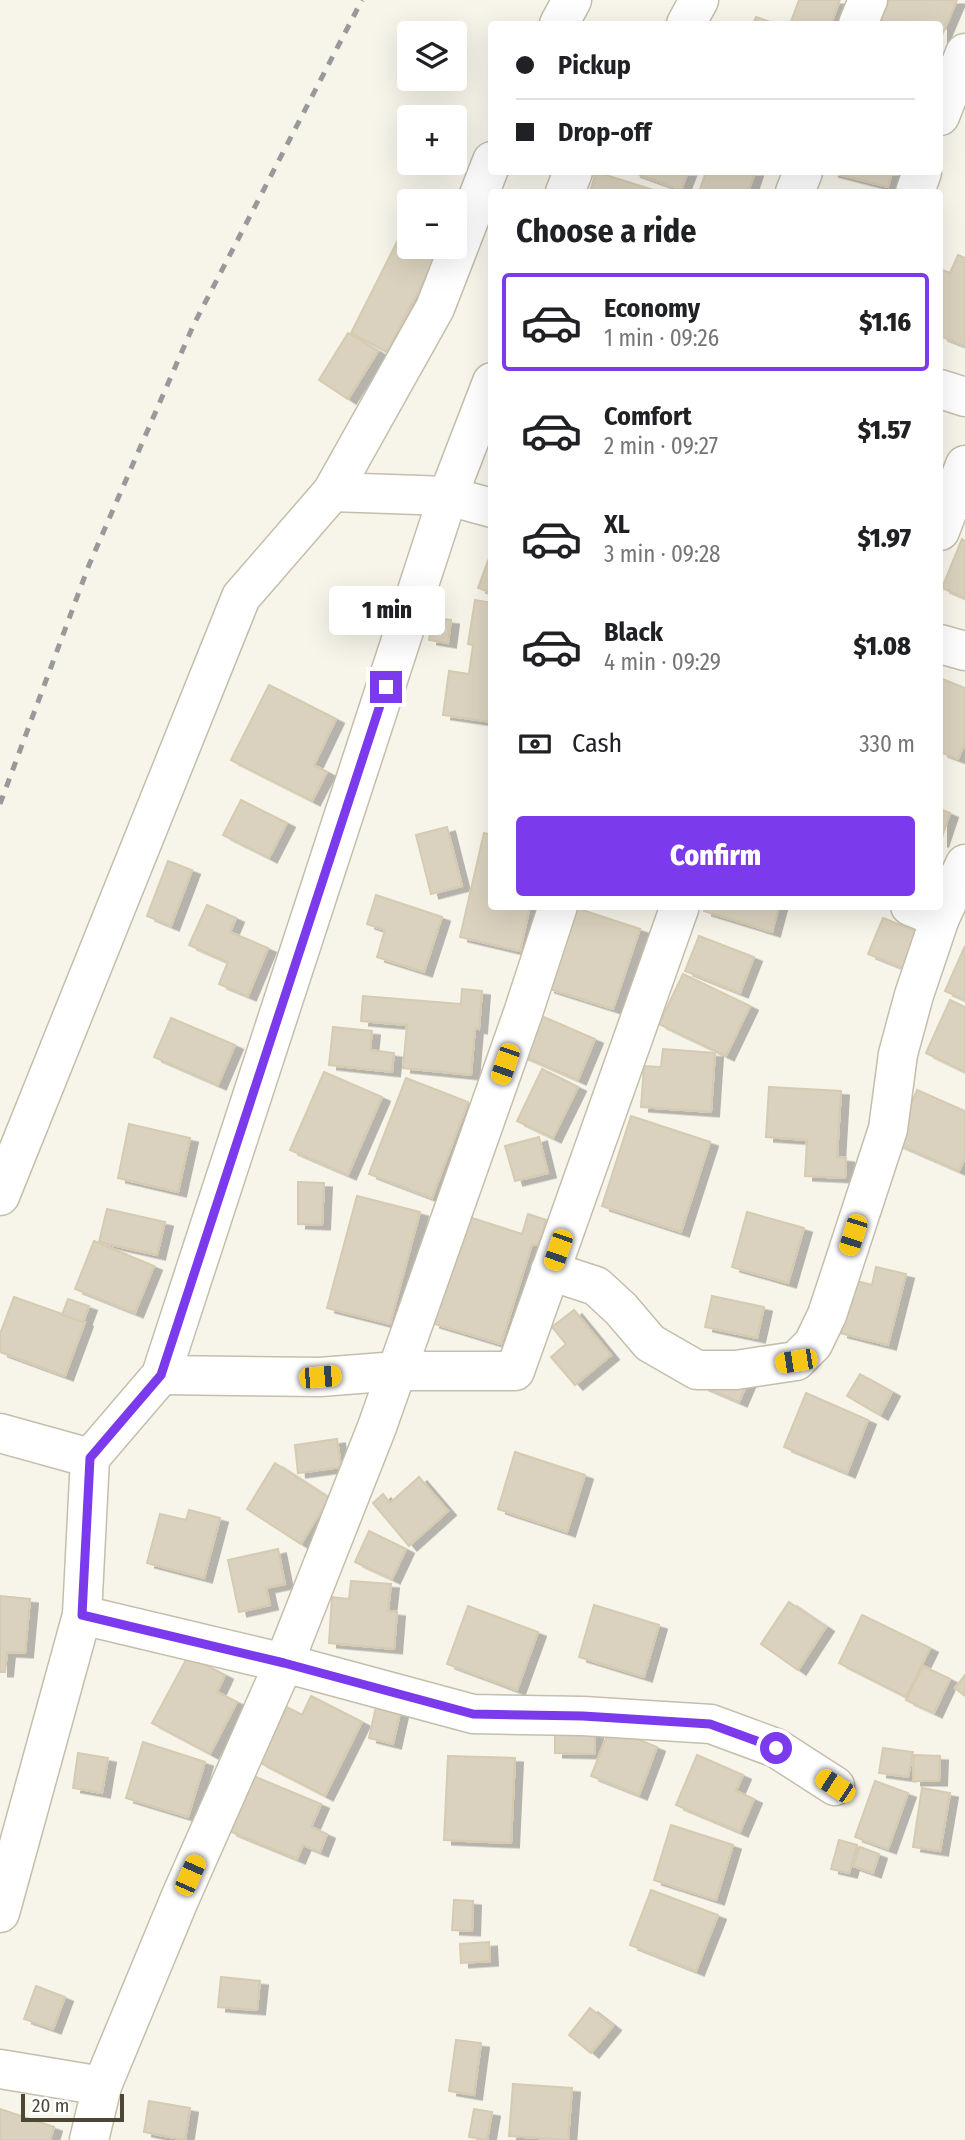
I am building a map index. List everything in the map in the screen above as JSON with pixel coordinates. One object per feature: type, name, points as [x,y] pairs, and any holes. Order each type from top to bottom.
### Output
[{"type":"street","points":[[561,21],[572,0]]},
{"type":"street","points":[[688,21],[699,0]]},
{"type":"street","points":[[859,21],[867,0]]},
{"type":"street","points":[[943,108],[965,53]]},
{"type":"street","points":[[0,1196],[241,597],[332,492],[435,308],[488,171]]},
{"type":"street","points":[[943,390],[965,397]]},
{"type":"street","points":[[0,1913],[82,1615],[90,1458],[161,1375],[448,496],[488,393]]},
{"type":"street","points":[[943,523],[965,465]]},
{"type":"street","points":[[332,492],[448,496],[488,507]]},
{"type":"street","points":[[943,645],[965,651]]},
{"type":"street","points":[[943,890],[965,863]]},
{"type":"street","points":[[89,2140],[102,2086],[180,1898],[284,1663],[397,1371],[557,910]]},
{"type":"street","points":[[161,1375],[320,1377],[397,1371],[515,1371],[679,910]]},
{"type":"street","points":[[550,1271],[596,1286],[621,1309],[650,1343],[697,1370],[736,1370],[796,1361],[813,1344],[827,1315],[888,1129],[898,1054],[914,995],[925,912]]},
{"type":"street","points":[[0,1433],[90,1458]]},
{"type":"street","points":[[82,1615],[284,1663],[473,1714],[583,1716],[710,1724],[776,1748],[835,1786]]},
{"type":"street","points":[[0,2069],[102,2086]]},
{"type":"building","points":[[799,0],[840,0],[832,21],[791,21]]},
{"type":"building","points":[[878,0],[957,0],[943,33],[943,21],[881,21],[870,17]]},
{"type":"building","points":[[595,175],[606,175],[650,189],[591,189]]},
{"type":"building","points":[[640,175],[687,175],[681,189]]},
{"type":"building","points":[[705,175],[754,175],[749,189],[700,189]]},
{"type":"building","points":[[842,175],[891,175],[888,187]]},
{"type":"building","points":[[397,242],[397,259],[435,259],[387,352],[351,333]]},
{"type":"building","points":[[958,255],[965,258],[965,346],[943,337],[943,270],[950,273]]},
{"type":"building","points":[[348,333],[378,351],[348,399],[319,380]]},
{"type":"building","points":[[962,539],[965,541],[965,598],[943,588]]},
{"type":"building","points":[[488,561],[488,592],[478,588]]},
{"type":"building","points":[[475,600],[488,602],[488,721],[443,715],[449,671],[469,674],[473,645],[468,644]]},
{"type":"building","points":[[432,618],[451,620],[448,643],[429,640]]},
{"type":"building","points":[[943,679],[965,688],[965,743],[958,759],[943,753]]},
{"type":"building","points":[[269,685],[336,719],[314,765],[327,772],[312,801],[231,760]]},
{"type":"building","points":[[241,800],[287,823],[269,858],[223,835]]},
{"type":"building","points":[[943,810],[950,813],[943,834]]},
{"type":"building","points":[[447,827],[462,886],[431,894],[416,835]]},
{"type":"building","points":[[484,833],[488,834],[488,910],[529,910],[520,951],[460,937]]},
{"type":"building","points":[[168,861],[192,870],[171,926],[147,916]]},
{"type":"building","points":[[376,895],[442,917],[424,972],[377,957],[385,930],[367,924]]},
{"type":"building","points":[[207,905],[236,918],[230,932],[268,948],[248,996],[219,984],[228,962],[189,945]]},
{"type":"building","points":[[572,910],[582,910],[640,929],[613,1009],[547,988]]},
{"type":"building","points":[[704,910],[778,910],[772,932]]},
{"type":"building","points":[[883,918],[918,932],[903,968],[868,954]]},
{"type":"building","points":[[699,936],[754,957],[740,993],[685,971]]},
{"type":"building","points":[[965,946],[965,1000],[945,991]]},
{"type":"building","points":[[683,974],[750,1006],[726,1056],[659,1024]]},
{"type":"building","points":[[462,989],[482,991],[479,1029],[475,1028],[471,1075],[403,1068],[407,1025],[361,1021],[363,996],[461,1004]]},
{"type":"building","points":[[950,1000],[965,1007],[965,1072],[926,1053]]},
{"type":"building","points":[[539,1015],[595,1039],[578,1080],[521,1055]]},
{"type":"building","points":[[171,1018],[235,1045],[218,1085],[154,1057]]},
{"type":"building","points":[[333,1027],[372,1031],[370,1050],[394,1053],[392,1072],[329,1065]]},
{"type":"building","points":[[663,1049],[715,1053],[711,1112],[641,1107],[644,1066],[661,1067]]},
{"type":"building","points":[[542,1069],[578,1087],[553,1138],[517,1121]]},
{"type":"building","points":[[324,1072],[382,1097],[348,1175],[290,1150]]},
{"type":"building","points":[[406,1078],[468,1102],[432,1198],[369,1174]]},
{"type":"building","points":[[769,1087],[841,1091],[837,1157],[846,1158],[845,1178],[805,1176],[807,1140],[766,1137]]},
{"type":"building","points":[[917,1090],[965,1111],[965,1158],[959,1171],[895,1143]]},
{"type":"building","points":[[631,1116],[710,1142],[681,1232],[602,1206]]},
{"type":"building","points":[[129,1124],[190,1138],[178,1192],[118,1178]]},
{"type":"building","points":[[539,1137],[548,1173],[515,1181],[505,1146]]},
{"type":"building","points":[[298,1182],[324,1183],[322,1225],[298,1224]]},
{"type":"building","points":[[357,1196],[420,1212],[390,1324],[327,1308]]},
{"type":"building","points":[[107,1209],[165,1222],[157,1255],[99,1242]]},
{"type":"building","points":[[747,1212],[804,1228],[788,1283],[732,1267]]},
{"type":"building","points":[[528,1214],[546,1220],[538,1245],[532,1244],[501,1344],[432,1323],[449,1266],[454,1267],[469,1217],[522,1234]]},
{"type":"building","points":[[94,1241],[154,1266],[135,1313],[75,1289]]},
{"type":"building","points":[[876,1267],[906,1274],[888,1345],[840,1333],[853,1280],[872,1285]]},
{"type":"building","points":[[712,1296],[764,1307],[757,1338],[705,1327]]},
{"type":"building","points":[[14,1297],[85,1322],[65,1376],[0,1352],[0,1334]]},
{"type":"building","points":[[68,1299],[89,1306],[83,1322],[62,1315]]},
{"type":"building","points":[[574,1310],[611,1355],[575,1385],[551,1357],[566,1344],[552,1327]]},
{"type":"building","points":[[860,1374],[892,1392],[880,1415],[847,1396]]},
{"type":"building","points":[[748,1381],[739,1402],[702,1386]]},
{"type":"building","points":[[806,1393],[868,1420],[847,1473],[784,1447]]},
{"type":"building","points":[[337,1439],[341,1467],[298,1473],[295,1445]]},
{"type":"building","points":[[515,1452],[585,1475],[567,1532],[498,1509]]},
{"type":"building","points":[[275,1463],[329,1498],[301,1544],[247,1509]]},
{"type":"building","points":[[419,1477],[448,1511],[409,1546],[373,1503],[383,1494],[390,1503]]},
{"type":"building","points":[[189,1510],[220,1518],[204,1578],[147,1563],[160,1514],[186,1520]]},
{"type":"building","points":[[369,1531],[406,1549],[392,1579],[355,1562]]},
{"type":"building","points":[[278,1549],[285,1584],[266,1588],[270,1605],[239,1612],[228,1560]]},
{"type":"building","points":[[351,1581],[391,1584],[388,1611],[397,1612],[394,1649],[329,1643],[332,1597],[349,1599]]},
{"type":"building","points":[[0,1596],[30,1599],[25,1653],[7,1652],[5,1672],[0,1672]]},
{"type":"building","points":[[789,1602],[826,1627],[798,1670],[761,1644]]},
{"type":"building","points":[[594,1605],[659,1625],[644,1677],[579,1657]]},
{"type":"building","points":[[468,1606],[538,1632],[517,1690],[447,1664]]},
{"type":"building","points":[[862,1615],[930,1648],[906,1697],[839,1663]]},
{"type":"building","points":[[188,1656],[225,1675],[217,1692],[237,1702],[210,1754],[152,1723]]},
{"type":"building","points":[[923,1666],[950,1679],[934,1713],[906,1700]]},
{"type":"building","points":[[965,1675],[965,1696],[955,1688]]},
{"type":"building","points":[[311,1696],[362,1722],[325,1796],[259,1762],[287,1707],[302,1715]]},
{"type":"building","points":[[376,1707],[400,1713],[393,1744],[369,1738]]},
{"type":"building","points":[[555,1723],[595,1723],[595,1754],[555,1753]]},
{"type":"building","points":[[610,1728],[657,1747],[639,1795],[591,1776]]},
{"type":"building","points":[[143,1742],[205,1762],[188,1817],[126,1798]]},
{"type":"building","points":[[883,1748],[913,1752],[908,1777],[879,1773]]},
{"type":"building","points":[[78,1753],[108,1758],[102,1793],[73,1788]]},
{"type":"building","points":[[697,1755],[743,1775],[736,1791],[754,1799],[740,1832],[676,1805]]},
{"type":"building","points":[[914,1755],[940,1756],[939,1781],[913,1781]]},
{"type":"building","points":[[448,1756],[515,1758],[511,1843],[444,1840]]},
{"type":"building","points":[[251,1775],[321,1804],[311,1827],[327,1834],[320,1852],[303,1845],[297,1859],[229,1831]]},
{"type":"building","points":[[875,1781],[908,1793],[888,1849],[855,1837]]},
{"type":"building","points":[[922,1788],[950,1793],[940,1851],[913,1847]]},
{"type":"building","points":[[671,1825],[733,1845],[716,1900],[654,1880]]},
{"type":"building","points":[[839,1840],[857,1845],[849,1873],[831,1869]]},
{"type":"building","points":[[860,1847],[879,1854],[873,1873],[853,1866]]},
{"type":"building","points":[[651,1890],[718,1915],[696,1971],[630,1945]]},
{"type":"building","points":[[454,1900],[473,1901],[472,1931],[452,1930]]},
{"type":"building","points":[[489,1942],[490,1961],[461,1963],[460,1944]]},
{"type":"building","points":[[221,1977],[260,1981],[257,2010],[218,2007]]},
{"type":"building","points":[[36,1986],[65,1997],[53,2029],[24,2019]]},
{"type":"building","points":[[590,2008],[613,2026],[591,2053],[569,2035]]},
{"type":"building","points":[[456,2040],[481,2043],[474,2095],[449,2091]]},
{"type":"building","points":[[513,2084],[572,2088],[568,2140],[509,2136]]},
{"type":"building","points":[[149,2101],[190,2108],[185,2140],[144,2132]]},
{"type":"building","points":[[0,2109],[54,2127],[50,2140],[0,2140]]},
{"type":"building","points":[[474,2109],[492,2112],[487,2140],[469,2137]]},
{"type":"railway","points":[[0,804],[89,565],[193,326],[362,0]]},
{"type":"route","points":[[386,687],[161,1375],[90,1458],[82,1615],[284,1663],[473,1714],[583,1716],[710,1724],[776,1748]]}]
